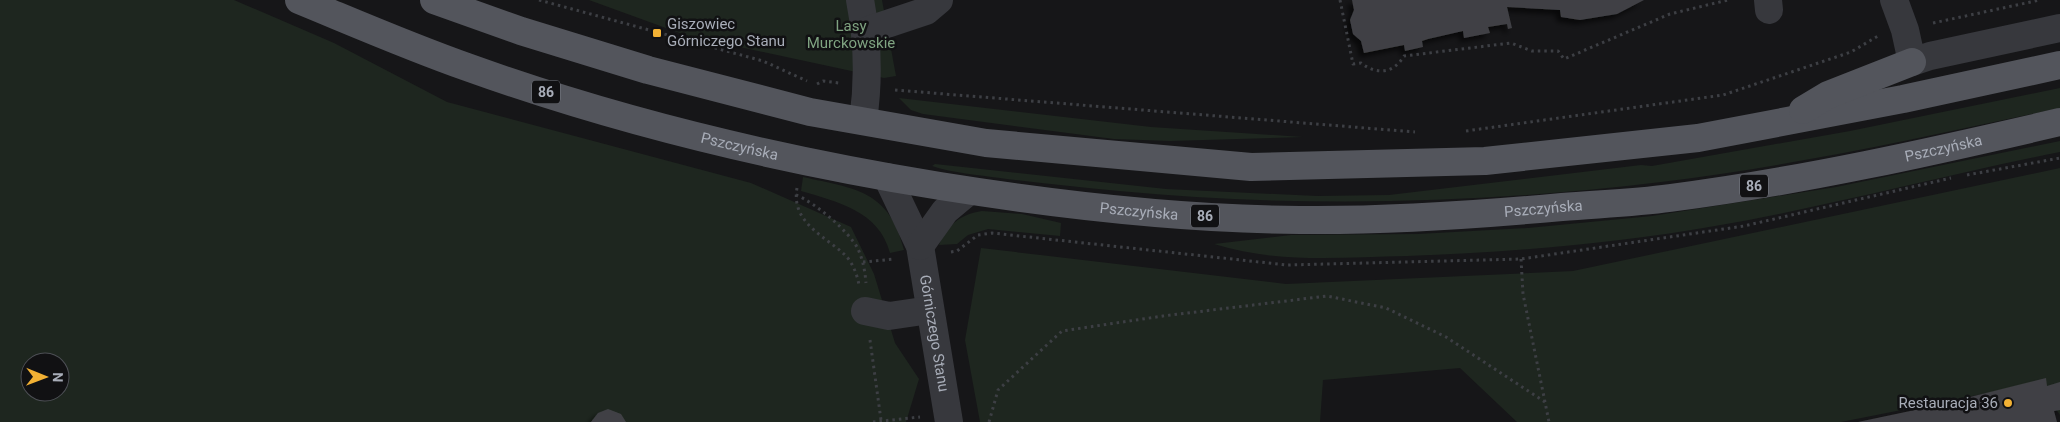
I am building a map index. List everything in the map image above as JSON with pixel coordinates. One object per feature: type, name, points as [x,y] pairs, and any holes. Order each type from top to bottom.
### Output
[{"type":"main road","name":"Pszczyńska","points":[[299,0],[469,68],[619,116],[802,161],[969,191],[1044,202],[1174,214],[1294,220],[1443,217],[1665,199],[1876,165],[2060,122]]},
{"type":"main road","points":[[434,0],[521,31],[648,70],[800,110],[986,143],[1251,167],[1485,161],[1698,138],[1780,124],[2060,65]]},
{"type":"main road","points":[[1780,124],[1828,95],[1912,62]]},
{"type":"street","points":[[860,0],[866,31],[868,88],[863,121]]},
{"type":"street","points":[[866,31],[926,11],[939,0]]},
{"type":"street","points":[[1894,0],[1905,30],[1912,62],[1930,56],[2060,28]]},
{"type":"street","name":"Górniczego Stanu","points":[[887,177],[921,251],[948,418]]},
{"type":"street","points":[[921,251],[945,211],[969,191]]},
{"type":"street","points":[[865,311],[889,316],[930,310]]},
{"type":"path","points":[[539,0],[763,61],[798,75],[816,86],[823,81],[868,88],[1420,133]]},
{"type":"path","points":[[1340,0],[1353,64],[1361,63],[1368,68],[1381,71],[1395,68],[1404,56],[1511,43],[1532,51],[1558,51],[1564,59],[1670,14],[1728,0]]},
{"type":"path","points":[[1460,132],[1723,95],[1851,52],[1880,35],[2040,0]]},
{"type":"path","points":[[865,311],[866,281],[863,262],[857,246],[835,223],[806,199],[796,195],[798,210],[802,217],[823,239],[845,255],[858,278],[882,420]]},
{"type":"path","points":[[921,251],[956,251],[978,234],[992,233],[1213,257]]},
{"type":"path","points":[[1521,259],[1523,294],[1549,422]]},
{"type":"path","points":[[989,422],[998,390],[1062,331],[1327,296],[1386,308],[1446,337],[1545,402]]},
{"type":"path","points":[[874,422],[882,420],[948,418]]},
{"type":"green space","points":[[0,0],[234,0],[334,43],[447,102],[751,183],[851,227],[874,274],[895,343],[919,379],[906,422],[0,422]]},
{"type":"green space","name":"Lasy Murckowskie","points":[[589,0],[882,0],[896,76],[884,78],[688,36]]},
{"type":"green space","points":[[2060,88],[2060,108],[1861,150],[1761,168],[1661,182],[1525,195],[1390,201],[1255,200],[1119,191],[966,174],[932,166],[935,164],[1166,189],[1317,196],[1389,195],[1641,165],[1652,166],[1850,131]]},
{"type":"green space","points":[[899,98],[1151,127],[1303,137],[1170,141],[1114,139],[923,114],[911,110]]},
{"type":"green space","points":[[2060,141],[2060,152],[1758,218],[1638,238],[1484,252],[1334,258],[1286,257],[1238,250],[1214,244],[1291,235],[1418,234],[1528,228],[1652,216],[1836,187]]},
{"type":"green space","points":[[2060,168],[2060,415],[2038,383],[1841,422],[1517,422],[1460,368],[1323,380],[1320,422],[980,422],[965,340],[981,248],[1286,284],[1573,271]]},
{"type":"green space","points":[[803,177],[839,185],[868,195],[889,215],[898,230],[904,250],[890,253],[885,239],[877,227],[855,210],[829,199],[801,191]]},
{"type":"green space","points":[[982,211],[1022,214],[1061,223],[1060,236],[988,229],[968,235],[957,244],[939,245],[946,232],[961,218]]},
{"type":"building","points":[[1352,0],[1644,0],[1617,14],[1580,20],[1561,17],[1560,10],[1507,7],[1512,28],[1508,29],[1507,24],[1488,27],[1490,33],[1464,38],[1463,31],[1422,41],[1423,47],[1405,51],[1404,45],[1364,53],[1361,41],[1353,34],[1350,20],[1354,10]]},
{"type":"building","points":[[2046,378],[2047,386],[2060,382],[2060,410],[2054,411],[2057,422],[1858,422],[1934,406]]},
{"type":"building","points":[[608,409],[621,414],[626,422],[591,422],[598,413]]},
{"type":"place","name":"Giszowiec Górniczego Stanu","points":[[657,33]]},
{"type":"place","name":"Restauracja 36","points":[[2008,403]]}]
